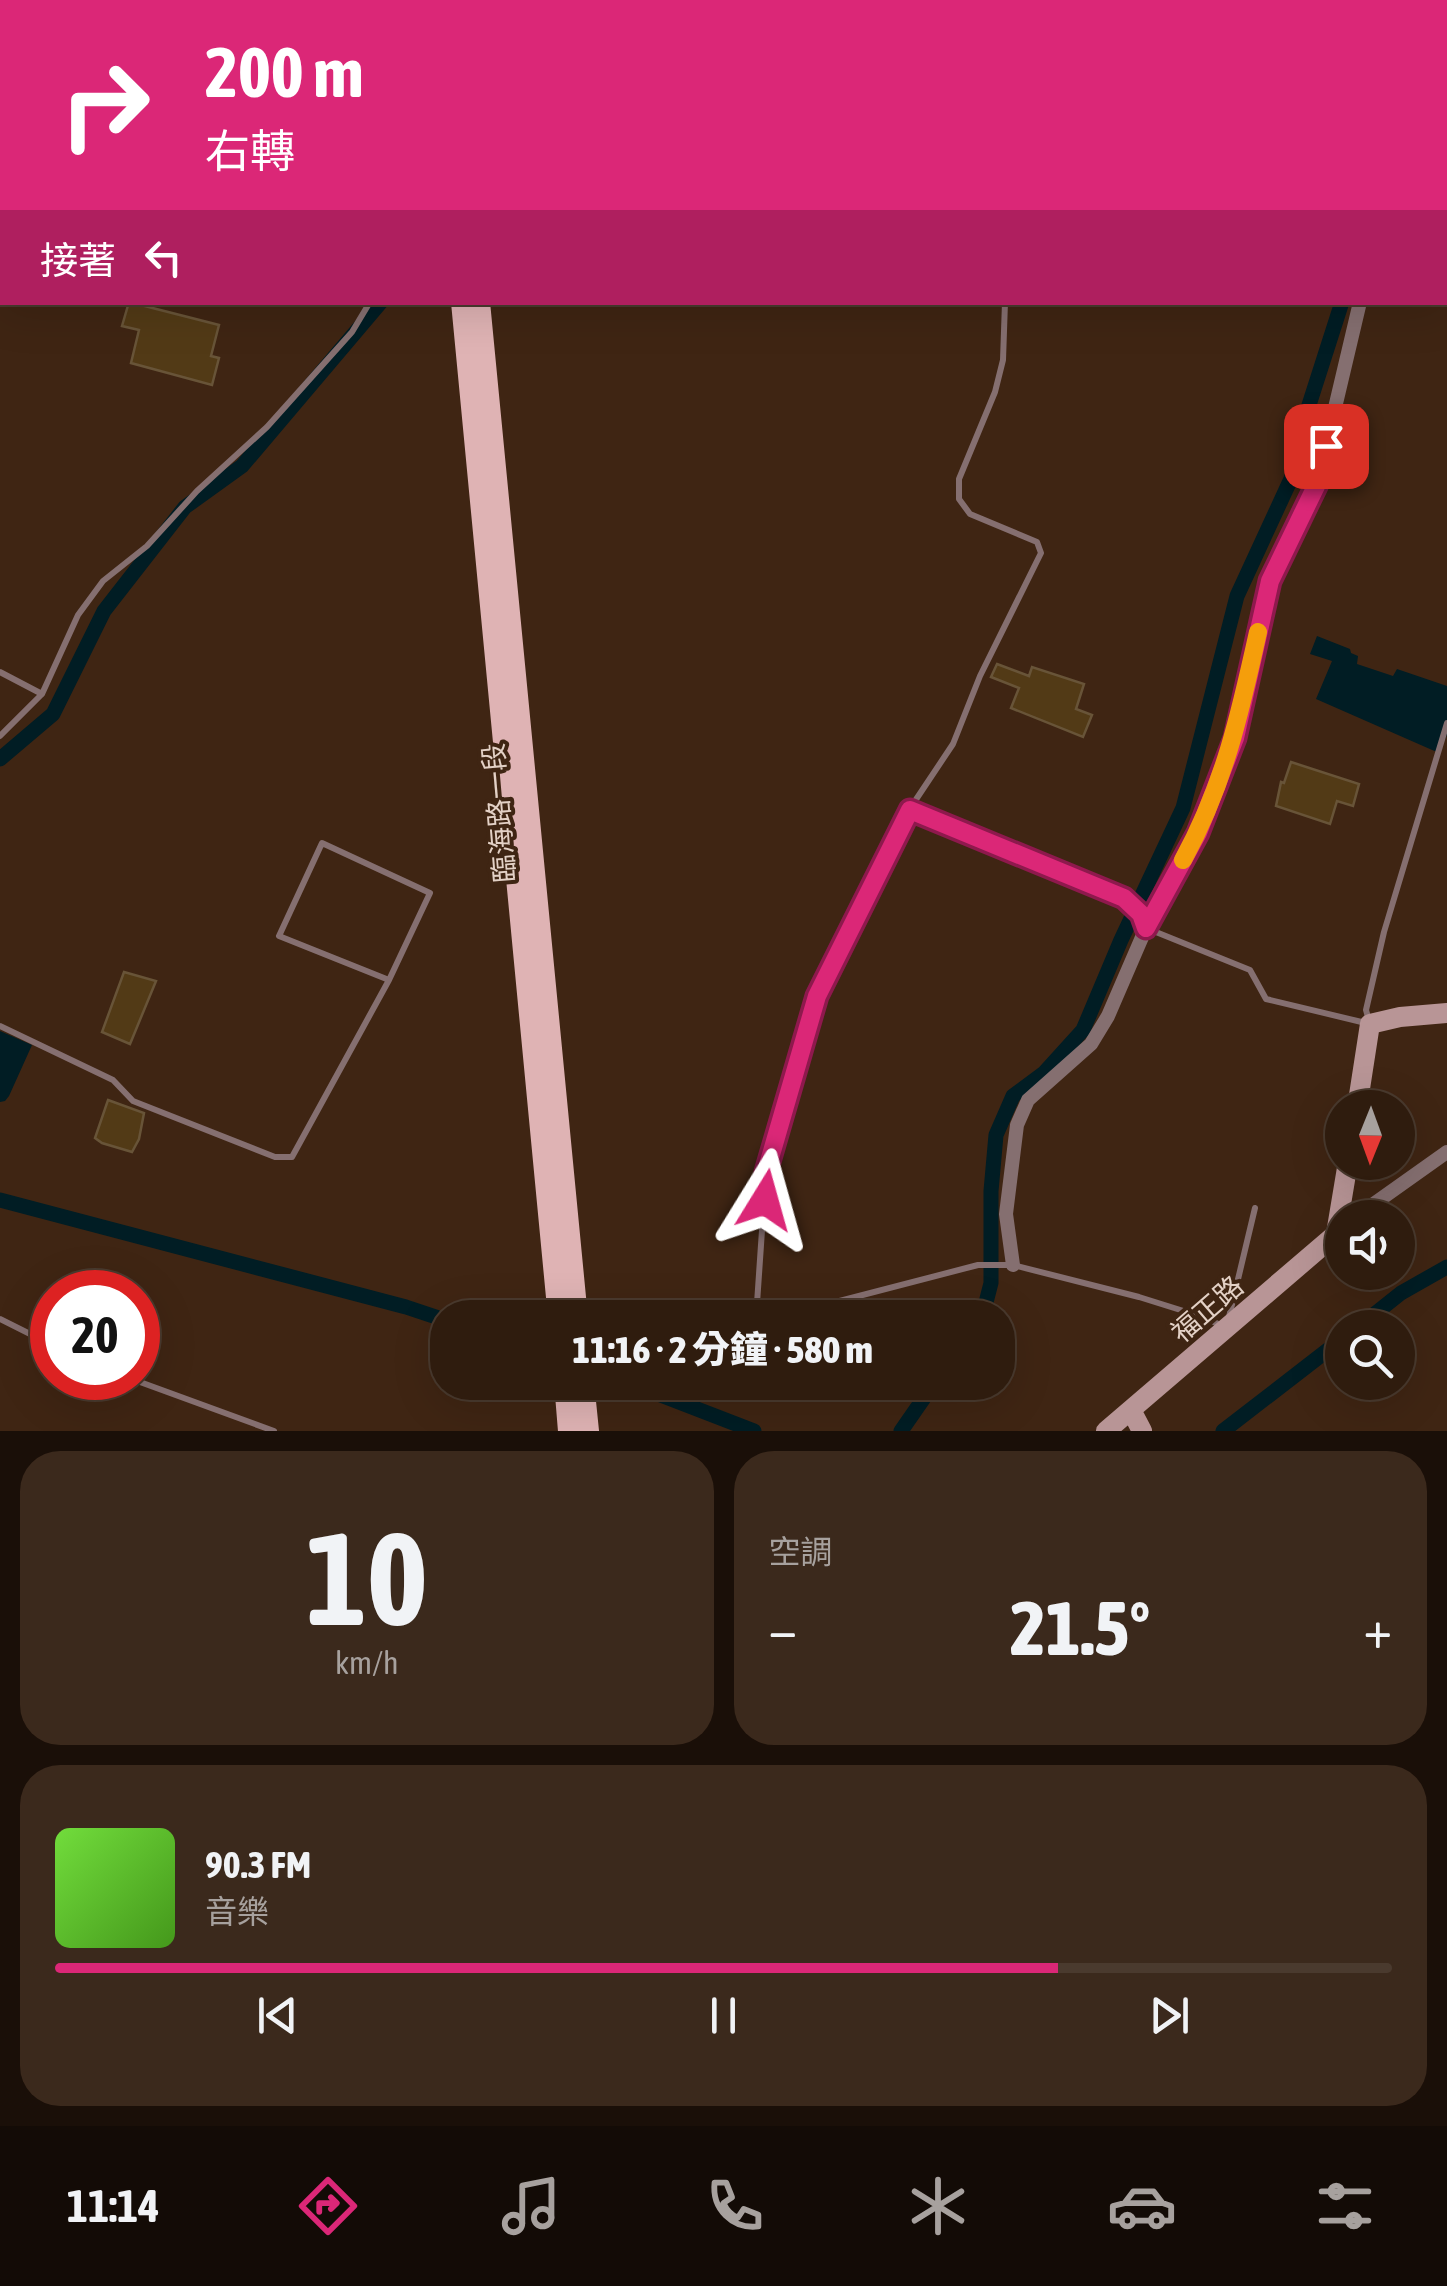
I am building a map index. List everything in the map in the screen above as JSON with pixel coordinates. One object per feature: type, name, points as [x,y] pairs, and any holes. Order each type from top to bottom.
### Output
[{"type":"main road","name":"臨海路一段","points":[[462,305],[557,1300]]},
{"type":"main road","name":"臨海路一段","points":[[479,305],[575,1300]]},
{"type":"main road","points":[[568,1400],[572,1431]]},
{"type":"main road","points":[[584,1400],[588,1431]]},
{"type":"street","points":[[1013,1265],[1006,1214],[1017,1125],[1028,1100],[1091,1044],[1108,1016],[1146,928],[1198,833],[1235,738],[1270,581],[1317,484],[1359,305]]},
{"type":"street","points":[[1359,1090],[1370,1024],[1447,1013]]},
{"type":"street","points":[[1379,1200],[1447,1152]]},
{"type":"street","name":"福正路","points":[[1106,1431],[1325,1242]]},
{"type":"street","points":[[1130,1410],[1142,1431]]},
{"type":"lane","points":[[0,736],[42,694],[78,614],[103,580],[147,546],[197,490],[267,427],[352,332],[368,305]]},
{"type":"lane","points":[[757,1300],[766,1172],[817,996],[910,810],[953,744],[980,676],[1041,553],[1037,542],[970,514],[959,499],[959,478],[1003,360],[1004,305]]},
{"type":"lane","points":[[0,672],[42,694]]},
{"type":"lane","points":[[910,810],[1124,898],[1141,914],[1146,928],[1250,970],[1266,999],[1370,1024],[1366,1010],[1384,932],[1447,723]]},
{"type":"lane","points":[[0,1026],[113,1080],[133,1101],[275,1158],[292,1157],[389,980],[430,893],[322,844],[280,936],[389,980]]},
{"type":"lane","points":[[843,1300],[978,1265],[1013,1265],[1140,1297],[1206,1318],[1226,1329],[1255,1208]]},
{"type":"lane","points":[[0,1319],[30,1334]]},
{"type":"lane","points":[[160,1389],[274,1431]]},
{"type":"lane","points":[[572,1431],[578,1400]]},
{"type":"water","points":[[1317,636],[1350,649],[1358,656],[1357,664],[1393,676],[1397,669],[1447,686],[1447,735],[1439,753],[1316,699],[1332,661],[1310,654]]},
{"type":"water","points":[[0,1031],[32,1045],[9,1096],[0,1102]]},
{"type":"building","points":[[128,305],[219,325],[211,356],[219,358],[212,385],[131,363],[139,330],[122,326]]},
{"type":"building","points":[[997,664],[1029,676],[1032,667],[1084,684],[1076,709],[1092,715],[1083,737],[1011,708],[1019,688],[991,677]]},
{"type":"building","points":[[1291,762],[1359,784],[1353,806],[1337,801],[1330,824],[1276,806],[1281,782],[1284,783]]},
{"type":"building","points":[[124,972],[156,981],[130,1044],[102,1032]]},
{"type":"building","points":[[108,1100],[144,1113],[132,1152],[95,1138]]},
{"type":"waterway","points":[[0,759],[53,714],[104,611],[185,507],[242,466],[378,305]]},
{"type":"waterway","points":[[987,1300],[991,1283],[991,1191],[996,1135],[1013,1096],[1044,1073],[1083,1030],[1183,808],[1237,596],[1296,468],[1301,430],[1341,305]]},
{"type":"waterway","points":[[0,1200],[430,1315]]},
{"type":"waterway","points":[[1380,1310],[1447,1267]]},
{"type":"waterway","points":[[1223,1431],[1325,1352]]},
{"type":"waterway","points":[[674,1400],[754,1431]]},
{"type":"waterway","points":[[901,1431],[923,1400]]},
{"type":"slow traffic","points":[[1183,860],[1198,833],[1235,738],[1258,632]]},
{"type":"route","points":[[765,1200],[766,1172],[817,996],[910,810],[1124,898],[1141,914],[1146,928],[1198,833],[1235,738],[1270,581],[1317,484],[1326,446]]}]
